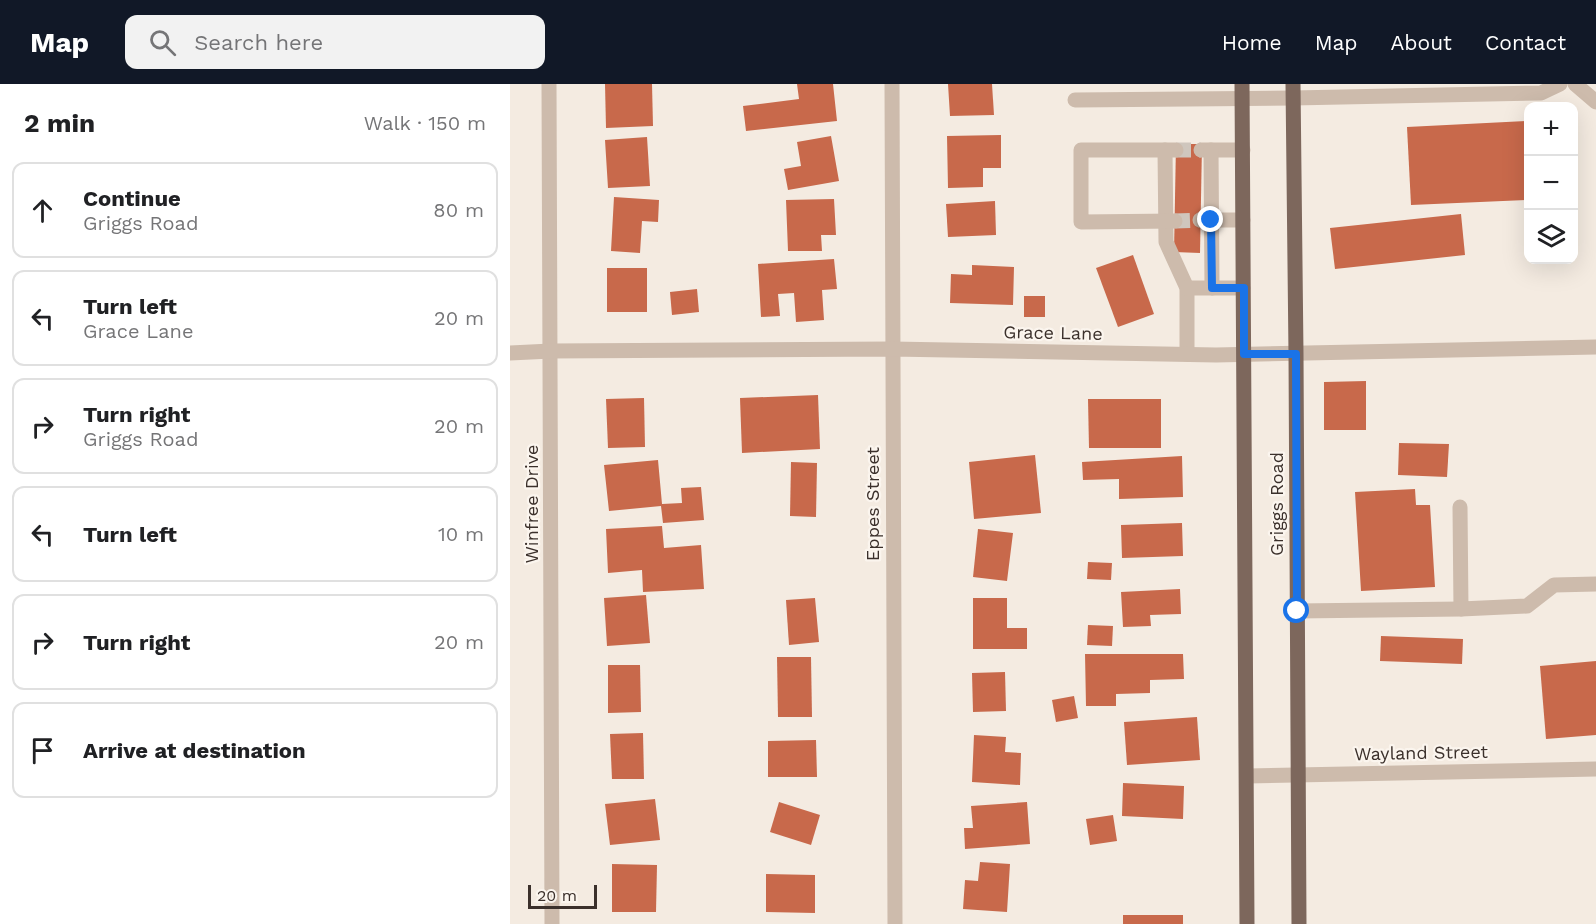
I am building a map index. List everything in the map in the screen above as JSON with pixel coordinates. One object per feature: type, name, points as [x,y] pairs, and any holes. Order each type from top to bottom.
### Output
[{"type":"main road","name":"Griggs Road","points":[[1243,91],[1247,924]]},
{"type":"main road","name":"Griggs Road","points":[[1293,91],[1299,924]]},
{"type":"street","name":"Winfree Drive","points":[[549,84],[552,924]]},
{"type":"street","name":"Eppes Street","points":[[892,84],[896,924]]},
{"type":"street","points":[[1075,99],[1243,91],[1541,93],[1560,84]]},
{"type":"street","points":[[1575,84],[1596,102]]},
{"type":"street","points":[[1170,221],[1081,222],[1081,150],[1171,150],[1170,221],[1166,242],[1187,288],[1187,354]]},
{"type":"street","points":[[1212,288],[1206,220],[1206,150],[1243,150]]},
{"type":"street","points":[[1206,220],[1243,220]]},
{"type":"street","points":[[1187,288],[1244,288]]},
{"type":"street","name":"Grace Lane","points":[[510,353],[892,349],[1296,354],[1596,347]]},
{"type":"street","points":[[1460,507],[1461,609]]},
{"type":"street","points":[[1297,611],[1527,606],[1554,585],[1596,584]]},
{"type":"street","name":"Wayland Street","points":[[1247,776],[1596,769]]},
{"type":"building","points":[[605,84],[652,84],[653,126],[606,128]]},
{"type":"building","points":[[797,84],[833,84],[837,121],[746,131],[743,106],[799,99]]},
{"type":"building","points":[[948,84],[992,84],[994,115],[950,116]]},
{"type":"building","points":[[1524,121],[1524,200],[1411,205],[1407,127]]},
{"type":"building","points":[[1001,135],[1001,168],[983,168],[983,187],[948,188],[947,136]]},
{"type":"building","points":[[831,136],[839,181],[788,190],[784,169],[801,166],[797,142]]},
{"type":"building","points":[[647,137],[650,186],[608,188],[605,140]]},
{"type":"building","points":[[1176,144],[1202,144],[1200,253],[1174,252]]},
{"type":"building","points":[[614,197],[659,200],[658,222],[642,221],[640,253],[611,251]]},
{"type":"building","points":[[834,199],[836,235],[821,235],[822,251],[788,251],[786,200]]},
{"type":"building","points":[[995,201],[996,235],[948,237],[946,204]]},
{"type":"building","points":[[1461,214],[1465,255],[1335,269],[1330,228]]},
{"type":"building","points":[[1133,255],[1154,314],[1118,327],[1096,268]]},
{"type":"building","points":[[834,259],[837,289],[822,290],[824,320],[796,322],[794,293],[778,294],[780,316],[761,317],[758,264]]},
{"type":"building","points":[[972,265],[1014,267],[1013,305],[950,303],[951,274],[972,275]]},
{"type":"building","points":[[607,268],[647,268],[647,312],[607,312]]},
{"type":"building","points":[[697,289],[699,312],[672,315],[670,292]]},
{"type":"building","points":[[1024,296],[1045,296],[1045,317],[1024,317]]},
{"type":"building","points":[[1366,381],[1366,430],[1324,430],[1324,382]]},
{"type":"building","points":[[818,395],[820,449],[742,453],[740,398]]},
{"type":"building","points":[[644,398],[645,447],[608,448],[606,399]]},
{"type":"building","points":[[1088,399],[1161,399],[1161,448],[1089,448]]},
{"type":"building","points":[[1399,443],[1449,444],[1447,477],[1398,475]]},
{"type":"building","points":[[1035,455],[1041,513],[974,519],[969,462]]},
{"type":"building","points":[[1182,456],[1183,497],[1119,499],[1119,479],[1083,480],[1082,462]]},
{"type":"building","points":[[658,460],[662,504],[682,503],[681,488],[701,487],[704,520],[663,523],[661,506],[609,511],[604,465]]},
{"type":"building","points":[[791,462],[817,463],[816,517],[790,516]]},
{"type":"building","points":[[1415,489],[1416,505],[1430,505],[1435,587],[1361,591],[1355,492]]},
{"type":"building","points":[[1182,523],[1183,556],[1122,558],[1121,525]]},
{"type":"building","points":[[662,526],[664,548],[701,545],[704,589],[643,592],[642,570],[608,573],[606,529]]},
{"type":"building","points":[[978,529],[1013,533],[1007,581],[973,577]]},
{"type":"building","points":[[1088,562],[1112,563],[1111,580],[1087,579]]},
{"type":"building","points":[[1180,589],[1181,614],[1150,615],[1151,626],[1123,627],[1121,592]]},
{"type":"building","points":[[646,595],[650,643],[607,646],[604,598]]},
{"type":"building","points":[[815,598],[819,642],[789,645],[786,600]]},
{"type":"building","points":[[973,598],[1007,598],[1007,628],[1027,628],[1027,649],[973,649]]},
{"type":"building","points":[[1088,625],[1113,626],[1112,646],[1087,645]]},
{"type":"building","points":[[1381,636],[1463,639],[1462,664],[1380,661]]},
{"type":"building","points":[[1085,654],[1183,654],[1184,679],[1150,680],[1150,693],[1116,694],[1116,706],[1086,706]]},
{"type":"building","points":[[777,657],[811,657],[812,717],[778,717]]},
{"type":"building","points":[[1596,661],[1596,735],[1546,739],[1540,666]]},
{"type":"building","points":[[608,665],[640,665],[641,712],[608,713]]},
{"type":"building","points":[[1005,672],[1006,711],[973,712],[972,673]]},
{"type":"building","points":[[1074,696],[1078,718],[1056,722],[1052,700]]},
{"type":"building","points":[[1197,717],[1200,760],[1127,765],[1124,722]]},
{"type":"building","points":[[643,733],[644,779],[612,779],[610,734]]},
{"type":"building","points":[[974,735],[1006,737],[1005,752],[1021,753],[1020,785],[972,782]]},
{"type":"building","points":[[816,740],[817,777],[768,777],[768,741]]},
{"type":"building","points":[[1123,783],[1184,786],[1183,819],[1122,816]]},
{"type":"building","points":[[655,799],[660,840],[610,845],[605,804]]},
{"type":"building","points":[[779,802],[820,815],[811,845],[770,832]]},
{"type":"building","points":[[1027,802],[1030,844],[965,849],[964,828],[973,828],[971,806]]},
{"type":"building","points":[[1113,815],[1117,841],[1090,845],[1086,819]]},
{"type":"building","points":[[980,862],[1010,864],[1007,912],[963,909],[965,880],[978,881]]},
{"type":"building","points":[[612,864],[657,865],[656,912],[612,912]]},
{"type":"building","points":[[766,874],[815,875],[815,913],[766,912]]},
{"type":"building","points":[[1123,915],[1183,915],[1183,924],[1123,924]]},
{"type":"tunnel","points":[[1176,150],[1201,150]]},
{"type":"tunnel","points":[[1175,221],[1200,220]]},
{"type":"route","points":[[1211,220],[1212,288],[1244,288],[1244,354],[1296,354],[1297,611]]}]
